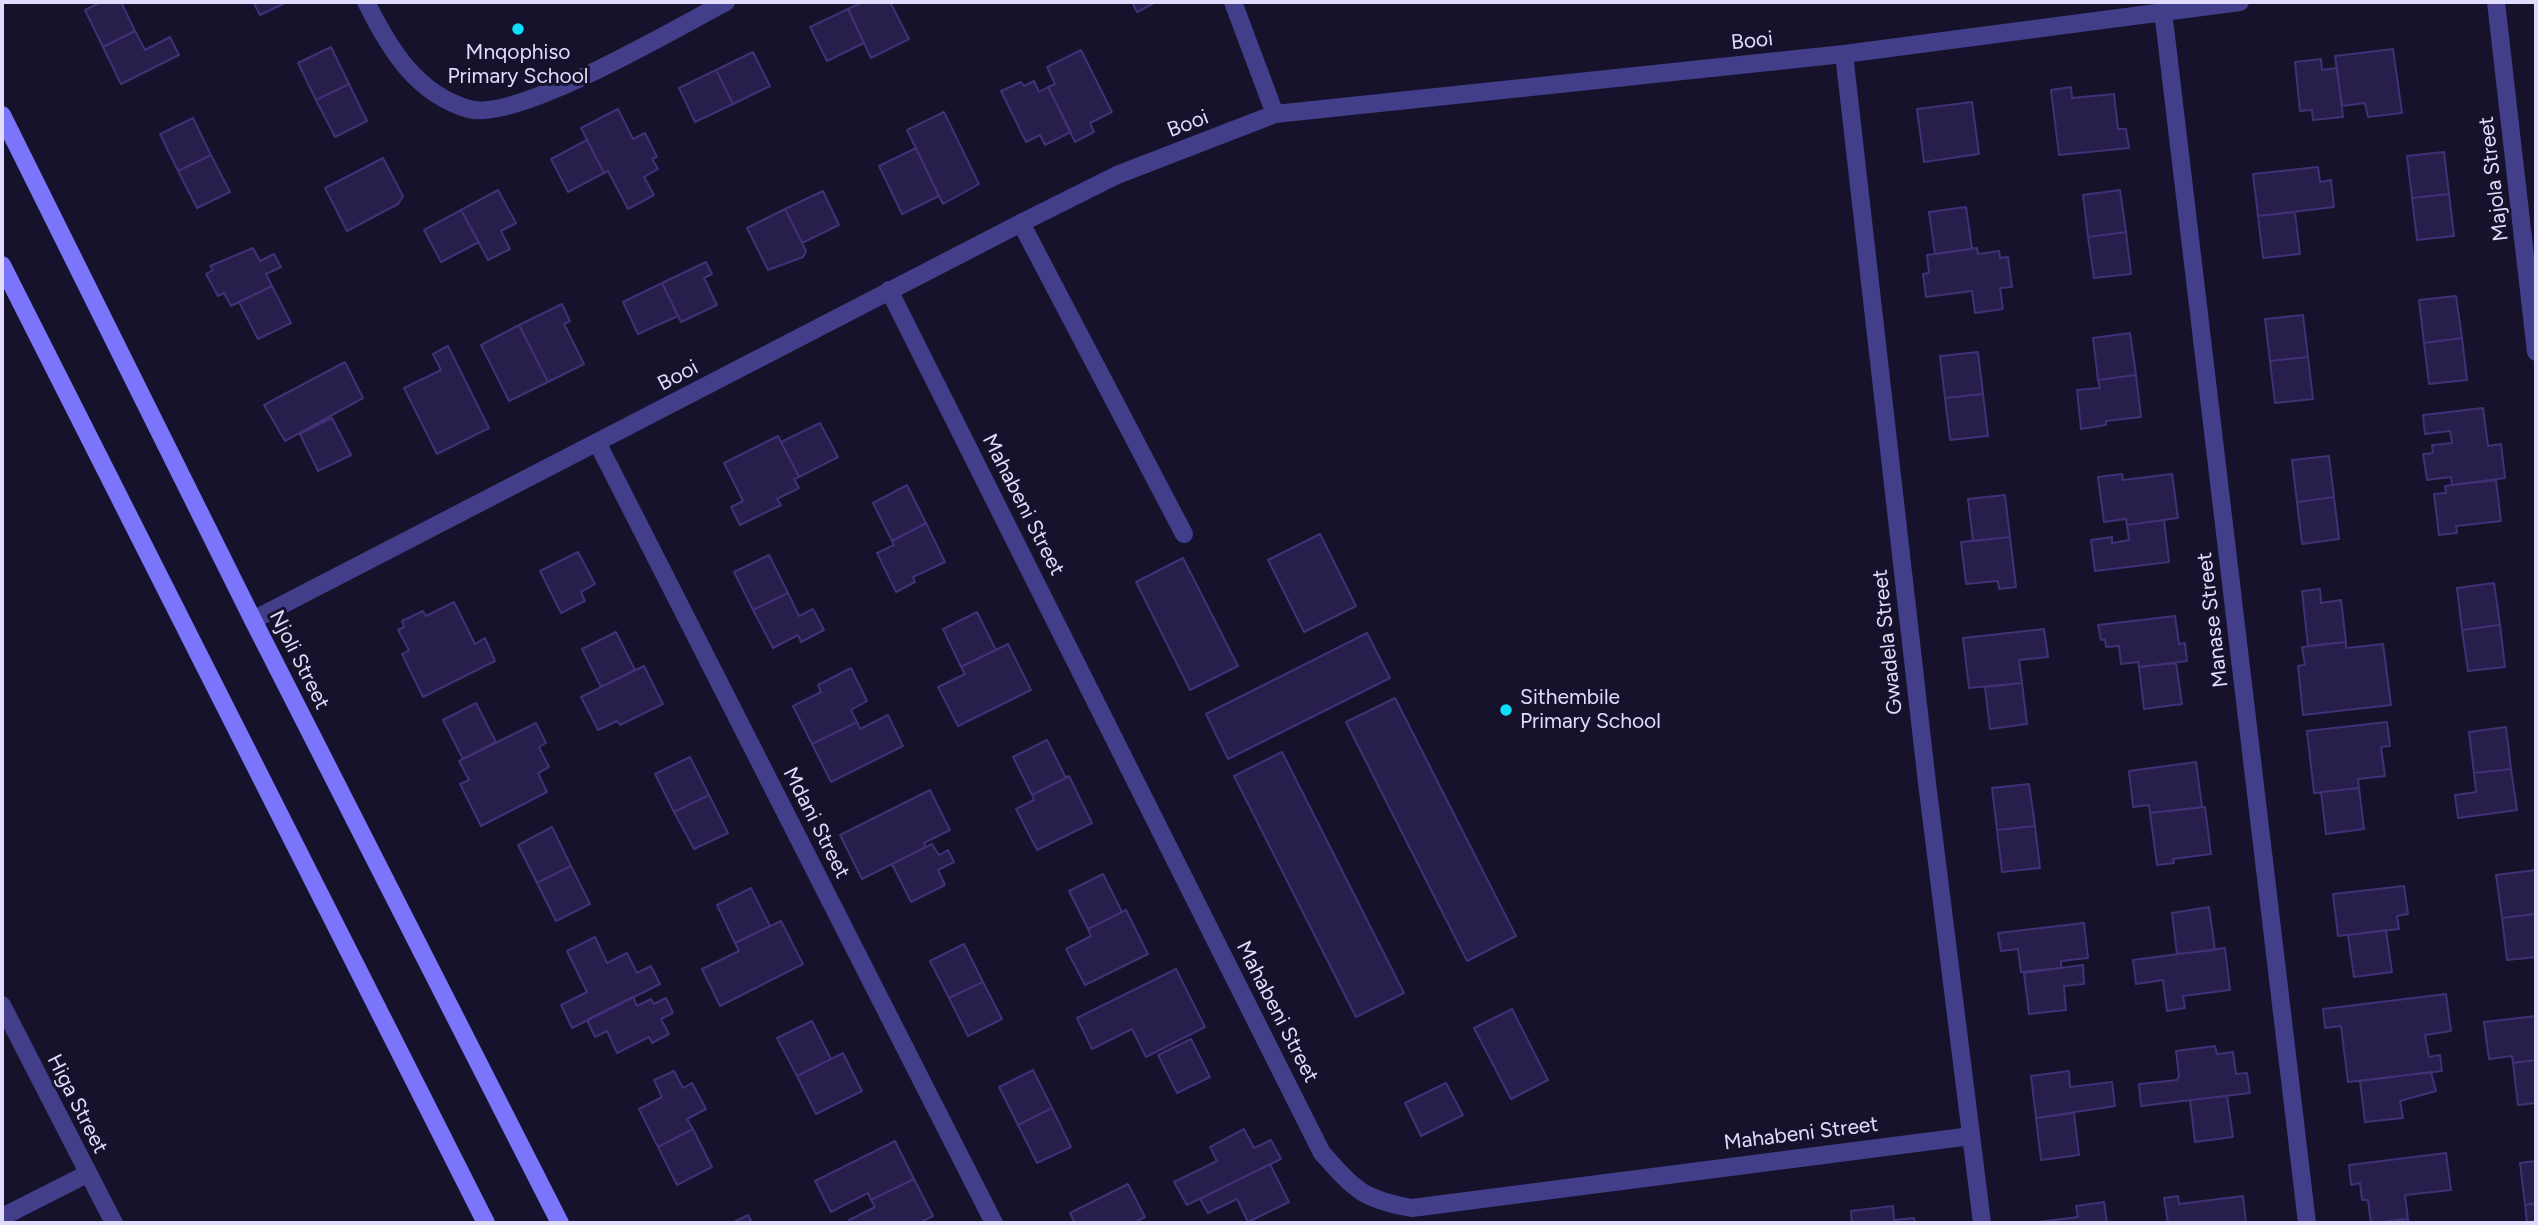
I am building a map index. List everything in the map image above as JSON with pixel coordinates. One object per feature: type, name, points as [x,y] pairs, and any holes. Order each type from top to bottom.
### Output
[{"type":"main road","name":"Njoli Street","points":[[2,115],[253,620],[560,1223]]},
{"type":"main road","points":[[2,265],[486,1223]]},
{"type":"street","points":[[366,2],[402,64],[422,85],[444,100],[472,111],[499,109],[535,97],[726,2]]},
{"type":"street","points":[[1233,2],[1275,114]]},
{"type":"street","name":"Booi","points":[[253,620],[1021,223],[1116,176],[1275,114],[1844,54],[2240,2]]},
{"type":"street","name":"Majola Street","points":[[2496,2],[2536,352]]},
{"type":"street","name":"Manase Street","points":[[2163,11],[2307,1223]]},
{"type":"street","name":"Gwadela Street","points":[[1844,54],[1927,783],[1982,1223]]},
{"type":"street","points":[[1021,223],[1184,534]]},
{"type":"street","name":"Mahabeni Street","points":[[890,290],[1322,1153],[1355,1189],[1378,1202],[1412,1208],[1971,1136]]},
{"type":"street","name":"Mdani Street","points":[[598,444],[994,1223]]},
{"type":"street","name":"Higa Street","points":[[2,1005],[114,1223]]},
{"type":"street","points":[[2,1217],[87,1174]]},
{"type":"building","points":[[101,2],[121,2],[135,31],[103,47],[85,10]]},
{"type":"building","points":[[253,2],[287,2],[260,15]]},
{"type":"building","points":[[863,2],[890,2],[909,39],[871,58],[848,9]]},
{"type":"building","points":[[1132,2],[1156,2],[1137,12]]},
{"type":"building","points":[[848,9],[864,43],[827,61],[810,27]]},
{"type":"building","points":[[135,31],[145,50],[170,37],[179,55],[121,84],[103,47]]},
{"type":"building","points":[[331,47],[349,84],[316,100],[298,63]]},
{"type":"building","points":[[2393,49],[2402,113],[2368,117],[2365,103],[2342,106],[2335,56]]},
{"type":"building","points":[[1081,50],[1112,112],[1090,123],[1094,132],[1075,142],[1048,87],[1055,84],[1047,67]]},
{"type":"building","points":[[753,52],[770,86],[733,104],[716,70]]},
{"type":"building","points":[[2321,59],[2322,70],[2337,68],[2343,117],[2313,120],[2312,110],[2300,111],[2295,62]]},
{"type":"building","points":[[716,70],[733,104],[695,122],[679,88]]},
{"type":"building","points":[[1034,81],[1039,92],[1048,87],[1071,132],[1045,145],[1040,135],[1026,142],[1001,91],[1021,82],[1024,86]]},
{"type":"building","points":[[349,84],[367,121],[335,137],[316,100]]},
{"type":"building","points":[[2071,87],[2072,98],[2114,94],[2118,129],[2126,129],[2129,148],[2059,155],[2051,90]]},
{"type":"building","points":[[1972,102],[1979,154],[1924,162],[1917,109]]},
{"type":"building","points":[[618,109],[633,139],[645,133],[657,157],[652,159],[658,169],[644,177],[654,195],[628,209],[608,171],[604,173],[581,128]]},
{"type":"building","points":[[944,112],[979,184],[943,204],[907,130]]},
{"type":"building","points":[[193,118],[211,155],[178,171],[160,134]]},
{"type":"building","points":[[587,140],[604,173],[568,192],[551,159]]},
{"type":"building","points":[[916,148],[939,196],[902,214],[879,166]]},
{"type":"building","points":[[2444,152],[2449,194],[2412,198],[2407,156]]},
{"type":"building","points":[[211,155],[230,192],[197,208],[178,171]]},
{"type":"building","points":[[383,158],[403,196],[398,204],[347,231],[325,188]]},
{"type":"building","points":[[2318,167],[2320,182],[2331,180],[2334,207],[2258,216],[2253,174]]},
{"type":"building","points":[[498,190],[516,223],[501,231],[510,249],[488,260],[461,210]]},
{"type":"building","points":[[2120,190],[2126,232],[2088,237],[2083,195]]},
{"type":"building","points":[[823,191],[839,225],[802,243],[785,209]]},
{"type":"building","points":[[2449,194],[2454,236],[2417,240],[2412,198]]},
{"type":"building","points":[[1966,207],[1972,249],[1935,254],[1929,212]]},
{"type":"building","points":[[785,209],[806,251],[803,257],[768,270],[747,228]]},
{"type":"building","points":[[461,210],[479,242],[441,262],[424,230]]},
{"type":"building","points":[[2295,212],[2300,254],[2263,258],[2258,216]]},
{"type":"building","points":[[2126,232],[2131,274],[2094,278],[2088,237]]},
{"type":"building","points":[[253,248],[260,261],[274,254],[281,267],[266,274],[272,286],[231,306],[224,293],[218,296],[206,274],[213,270],[210,266]]},
{"type":"building","points":[[1977,248],[1978,254],[1999,251],[2000,258],[2008,257],[2012,287],[2000,288],[2003,309],[1975,313],[1972,291],[1926,297],[1923,274],[1929,273],[1927,255]]},
{"type":"building","points":[[706,262],[712,274],[704,278],[717,305],[681,322],[662,283]]},
{"type":"building","points":[[662,283],[678,316],[638,334],[623,302]]},
{"type":"building","points":[[272,286],[291,323],[258,339],[239,302]]},
{"type":"building","points":[[2456,296],[2462,338],[2424,343],[2419,300]]},
{"type":"building","points":[[562,304],[570,321],[564,324],[584,364],[548,382],[519,325]]},
{"type":"building","points":[[2303,315],[2308,357],[2270,361],[2265,319]]},
{"type":"building","points":[[519,325],[548,382],[509,401],[481,345]]},
{"type":"building","points":[[2130,333],[2136,375],[2098,380],[2093,338]]},
{"type":"building","points":[[2462,338],[2467,380],[2429,384],[2424,343]]},
{"type":"building","points":[[448,346],[489,428],[437,454],[404,388],[441,370],[433,354]]},
{"type":"building","points":[[1978,352],[1983,394],[1945,398],[1940,356]]},
{"type":"building","points":[[2308,357],[2313,399],[2275,403],[2270,361]]},
{"type":"building","points":[[345,362],[363,398],[285,441],[264,405]]},
{"type":"building","points":[[2136,375],[2141,417],[2106,421],[2106,425],[2081,429],[2077,390],[2100,388],[2098,380]]},
{"type":"building","points":[[1983,394],[1988,436],[1950,440],[1945,398]]},
{"type":"building","points":[[2483,408],[2488,446],[2501,444],[2505,478],[2452,485],[2451,477],[2427,480],[2423,454],[2433,453],[2432,445],[2452,443],[2450,431],[2425,434],[2423,415]]},
{"type":"building","points":[[332,418],[351,455],[318,471],[300,434]]},
{"type":"building","points":[[820,423],[838,457],[799,477],[781,442]]},
{"type":"building","points":[[778,436],[799,477],[794,479],[799,488],[777,499],[781,505],[740,525],[731,507],[743,501],[724,463]]},
{"type":"building","points":[[2329,456],[2334,497],[2297,502],[2292,460]]},
{"type":"building","points":[[2122,474],[2123,480],[2172,474],[2178,518],[2127,525],[2126,519],[2104,522],[2098,477]]},
{"type":"building","points":[[2496,480],[2501,521],[2456,526],[2457,533],[2439,535],[2434,494],[2446,493],[2445,486]]},
{"type":"building","points":[[907,485],[926,523],[892,541],[873,503]]},
{"type":"building","points":[[2005,495],[2010,537],[1973,541],[1968,499]]},
{"type":"building","points":[[2334,497],[2339,539],[2302,544],[2297,502]]},
{"type":"building","points":[[2164,520],[2169,562],[2095,571],[2091,540],[2112,537],[2112,543],[2129,540],[2127,525]]},
{"type":"building","points":[[926,523],[945,562],[913,577],[915,582],[896,592],[877,553],[894,545],[892,541]]},
{"type":"building","points":[[1320,534],[1356,606],[1304,632],[1268,560]]},
{"type":"building","points":[[2010,537],[2016,587],[1999,589],[1998,581],[1966,584],[1961,542]]},
{"type":"building","points":[[578,552],[595,584],[581,592],[585,601],[561,613],[540,571]]},
{"type":"building","points":[[769,555],[788,593],[753,610],[734,572]]},
{"type":"building","points":[[1183,558],[1238,666],[1190,690],[1136,582]]},
{"type":"building","points":[[2494,583],[2500,625],[2462,630],[2457,588]]},
{"type":"building","points":[[2320,589],[2321,603],[2341,600],[2346,642],[2308,646],[2302,591]]},
{"type":"building","points":[[788,593],[799,616],[813,609],[824,630],[801,642],[798,635],[773,648],[753,610]]},
{"type":"building","points":[[454,602],[475,644],[485,638],[495,661],[423,697],[402,654],[409,650],[398,630],[404,627],[402,621],[423,611],[426,616]]},
{"type":"building","points":[[977,612],[996,650],[961,667],[943,629]]},
{"type":"building","points":[[2175,616],[2179,644],[2185,643],[2187,661],[2139,667],[2138,662],[2121,664],[2119,646],[2106,647],[2105,639],[2101,640],[2098,625]]},
{"type":"building","points":[[2500,625],[2505,667],[2468,671],[2462,630]]},
{"type":"building","points":[[2044,629],[2048,657],[2019,660],[2022,683],[1969,688],[1963,638]]},
{"type":"building","points":[[616,632],[635,670],[601,687],[582,649]]},
{"type":"building","points":[[1367,633],[1390,678],[1228,759],[1206,714]]},
{"type":"building","points":[[2346,642],[2346,648],[2383,644],[2391,705],[2303,715],[2298,666],[2305,665],[2302,647]]},
{"type":"building","points":[[1008,644],[1031,690],[958,726],[938,687],[965,674],[961,667]]},
{"type":"building","points":[[2176,663],[2182,704],[2144,709],[2139,667]]},
{"type":"building","points":[[644,666],[663,704],[620,725],[617,721],[598,730],[581,697]]},
{"type":"building","points":[[851,668],[867,701],[851,710],[857,722],[812,744],[793,706],[821,692],[818,685]]},
{"type":"building","points":[[2022,683],[2027,724],[1990,729],[1985,687]]},
{"type":"building","points":[[1395,698],[1516,936],[1467,961],[1346,722]]},
{"type":"building","points":[[476,703],[496,742],[463,759],[443,720]]},
{"type":"building","points":[[888,715],[903,746],[831,782],[812,744],[857,722],[860,729]]},
{"type":"building","points":[[2387,722],[2390,746],[2381,747],[2385,776],[2358,779],[2359,788],[2314,793],[2307,731]]},
{"type":"building","points":[[536,723],[546,743],[539,747],[549,767],[538,773],[547,792],[481,826],[460,784],[469,780],[459,761]]},
{"type":"building","points":[[2506,727],[2511,769],[2474,773],[2469,732]]},
{"type":"building","points":[[1047,740],[1066,778],[1032,795],[1013,757]]},
{"type":"building","points":[[1282,752],[1404,993],[1356,1017],[1234,776]]},
{"type":"building","points":[[690,757],[709,795],[674,812],[655,774]]},
{"type":"building","points":[[2196,762],[2202,807],[2150,813],[2149,805],[2133,807],[2129,771]]},
{"type":"building","points":[[2511,769],[2517,810],[2458,818],[2455,795],[2476,792],[2474,773]]},
{"type":"building","points":[[1069,776],[1092,823],[1037,850],[1016,809],[1034,800],[1032,795]]},
{"type":"building","points":[[2029,784],[2035,826],[1997,830],[1992,788]]},
{"type":"building","points":[[2359,788],[2364,829],[2326,834],[2321,792]]},
{"type":"building","points":[[930,790],[950,830],[924,843],[926,847],[862,879],[840,835]]},
{"type":"building","points":[[709,795],[728,833],[694,849],[674,812]]},
{"type":"building","points":[[2205,807],[2211,854],[2173,859],[2174,863],[2157,865],[2150,813]]},
{"type":"building","points":[[2035,826],[2040,868],[2002,872],[1997,830]]},
{"type":"building","points":[[552,827],[571,866],[537,883],[518,845]]},
{"type":"building","points":[[932,844],[939,855],[948,850],[954,862],[938,870],[945,885],[911,902],[892,864]]},
{"type":"building","points":[[571,866],[590,904],[556,921],[537,883]]},
{"type":"building","points":[[2536,870],[2536,914],[2502,918],[2496,875]]},
{"type":"building","points":[[1103,874],[1122,912],[1088,929],[1069,891]]},
{"type":"building","points":[[2404,886],[2408,914],[2397,916],[2399,929],[2338,936],[2333,894]]},
{"type":"building","points":[[751,888],[770,926],[735,943],[717,905]]},
{"type":"building","points":[[2209,907],[2215,950],[2177,954],[2172,913]]},
{"type":"building","points":[[1126,910],[1148,954],[1085,985],[1066,949],[1091,936],[1088,929]]},
{"type":"building","points":[[2536,914],[2536,957],[2507,960],[2502,918]]},
{"type":"building","points":[[781,921],[803,964],[720,1006],[702,969],[739,951],[735,943]]},
{"type":"building","points":[[2084,923],[2088,958],[2061,961],[2061,968],[2021,972],[2018,949],[2001,951],[1998,933]]},
{"type":"building","points":[[2386,930],[2392,972],[2354,977],[2348,935]]},
{"type":"building","points":[[595,937],[607,963],[627,953],[637,973],[651,966],[660,984],[572,1028],[561,1005],[587,992],[567,951]]},
{"type":"building","points":[[964,944],[983,982],[949,998],[930,961]]},
{"type":"building","points":[[2225,948],[2230,990],[2183,996],[2185,1008],[2167,1011],[2163,980],[2136,984],[2133,960]]},
{"type":"building","points":[[2083,965],[2084,984],[2064,986],[2066,1010],[2029,1014],[2024,973]]},
{"type":"building","points":[[1176,969],[1205,1027],[1146,1057],[1132,1029],[1092,1049],[1077,1018]]},
{"type":"building","points":[[983,982],[1002,1019],[968,1036],[949,998]]},
{"type":"building","points":[[2446,994],[2451,1031],[2425,1035],[2429,1057],[2440,1055],[2442,1071],[2348,1082],[2341,1026],[2325,1028],[2323,1009]]},
{"type":"building","points":[[633,997],[637,1006],[651,999],[654,1004],[666,998],[673,1013],[661,1019],[669,1034],[652,1043],[649,1037],[617,1053],[607,1031],[595,1037],[587,1020]]},
{"type":"building","points":[[1512,1009],[1548,1080],[1511,1099],[1474,1028]]},
{"type":"building","points":[[2536,1016],[2536,1060],[2513,1063],[2512,1056],[2489,1059],[2484,1022]]},
{"type":"building","points":[[812,1021],[831,1059],[797,1076],[777,1038]]},
{"type":"building","points":[[1191,1039],[1210,1077],[1177,1093],[1158,1055]]},
{"type":"building","points":[[2215,1046],[2217,1054],[2233,1052],[2236,1074],[2247,1073],[2250,1093],[2141,1106],[2139,1084],[2177,1080],[2179,1076],[2176,1051]]},
{"type":"building","points":[[843,1053],[862,1091],[816,1114],[797,1076]]},
{"type":"building","points":[[2536,1060],[2536,1103],[2518,1105],[2513,1063]]},
{"type":"building","points":[[1033,1070],[1052,1108],[1018,1125],[999,1087]]},
{"type":"building","points":[[674,1071],[683,1088],[692,1083],[706,1109],[687,1119],[693,1129],[658,1147],[639,1109],[662,1097],[654,1080]]},
{"type":"building","points":[[2069,1071],[2070,1087],[2112,1082],[2115,1106],[2036,1118],[2031,1076]]},
{"type":"building","points":[[2431,1072],[2436,1091],[2400,1101],[2403,1118],[2365,1122],[2360,1081]]},
{"type":"building","points":[[1446,1083],[1463,1115],[1421,1136],[1405,1103]]},
{"type":"building","points":[[2227,1096],[2233,1137],[2195,1142],[2190,1100]]},
{"type":"building","points":[[1052,1108],[1071,1147],[1037,1163],[1018,1125]]},
{"type":"building","points":[[2074,1113],[2079,1155],[2041,1160],[2036,1118]]},
{"type":"building","points":[[693,1129],[712,1167],[677,1185],[658,1147]]},
{"type":"building","points":[[1244,1129],[1254,1148],[1271,1140],[1281,1159],[1187,1205],[1174,1182],[1217,1161],[1210,1147]]},
{"type":"building","points":[[895,1141],[914,1179],[871,1200],[868,1193],[831,1212],[815,1181]]},
{"type":"building","points":[[2446,1153],[2451,1190],[2405,1195],[2408,1219],[2371,1223],[2368,1200],[2362,1200],[2360,1183],[2351,1185],[2349,1165]]},
{"type":"building","points":[[2536,1161],[2536,1203],[2525,1205],[2520,1163]]},
{"type":"building","points":[[1270,1164],[1289,1202],[1248,1222],[1237,1199],[1208,1213],[1200,1199]]},
{"type":"building","points":[[914,1179],[933,1216],[919,1223],[851,1223],[849,1220],[875,1207],[871,1200]]},
{"type":"building","points":[[1128,1184],[1145,1217],[1133,1223],[1075,1223],[1070,1213]]},
{"type":"building","points":[[2178,1196],[2179,1204],[2243,1196],[2246,1223],[2168,1223],[2164,1198]]},
{"type":"building","points":[[2104,1202],[2107,1223],[2031,1223],[2078,1217],[2076,1206]]},
{"type":"building","points":[[2536,1203],[2536,1223],[2527,1223],[2525,1205]]},
{"type":"building","points":[[1893,1206],[1894,1220],[1914,1218],[1915,1223],[1852,1223],[1851,1211]]},
{"type":"building","points":[[748,1215],[752,1223],[732,1223]]},
{"type":"building","points":[[2408,1219],[2409,1223],[2374,1223]]},
{"type":"place","name":"Mnqophiso Primary School","points":[[518,29]]},
{"type":"place","name":"Sithembile Primary School","points":[[1506,710]]}]
